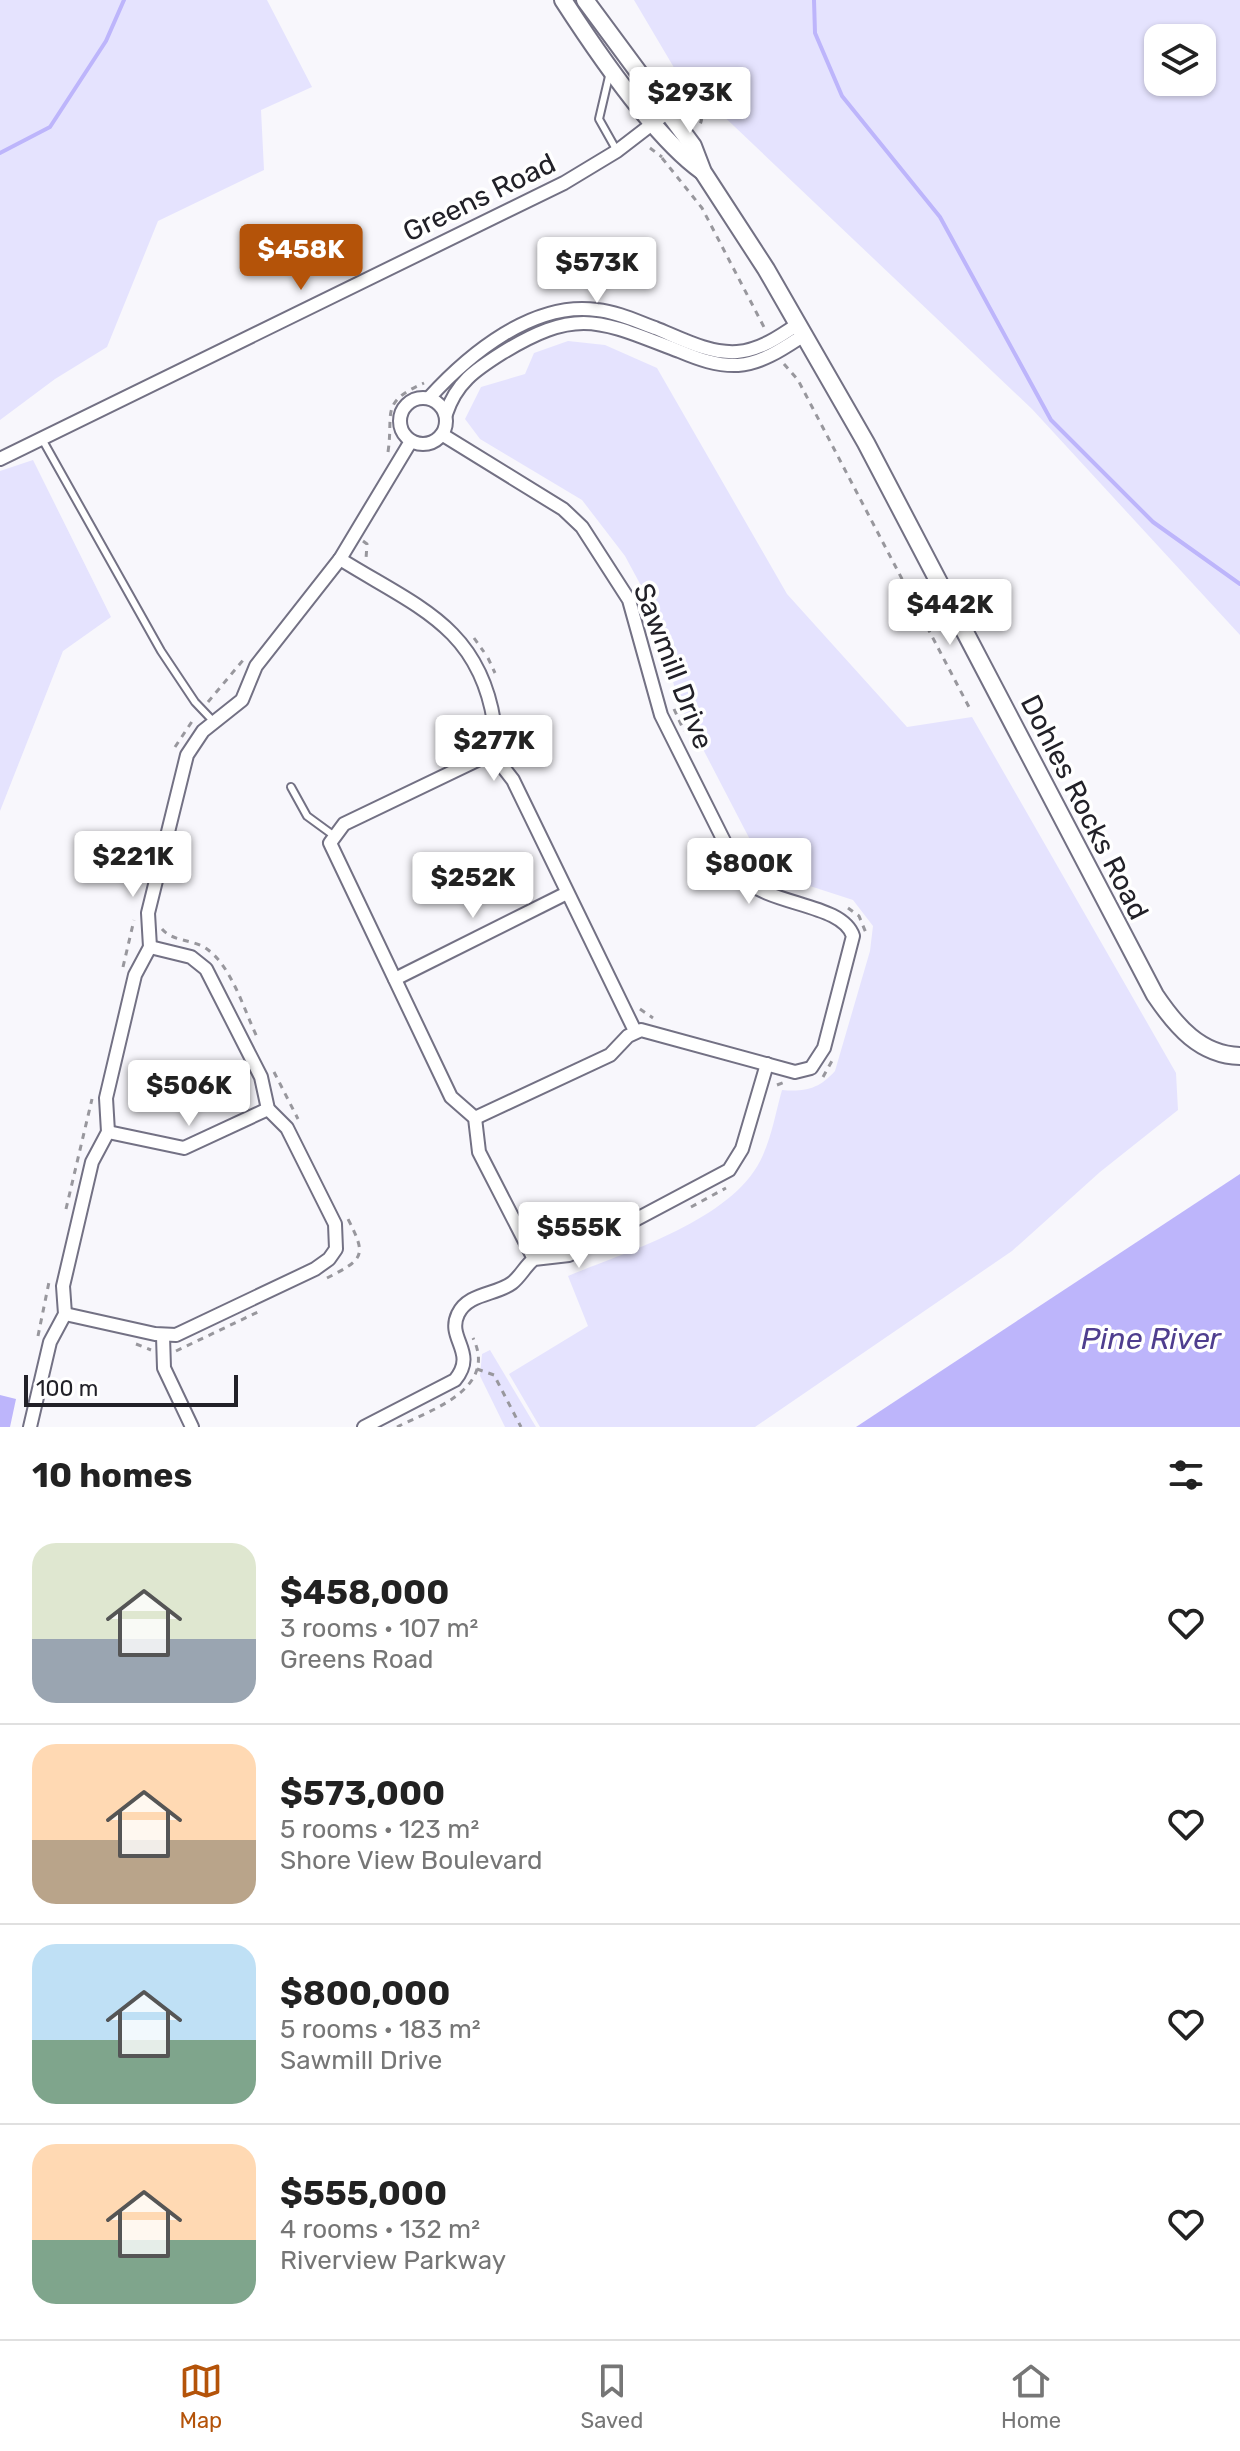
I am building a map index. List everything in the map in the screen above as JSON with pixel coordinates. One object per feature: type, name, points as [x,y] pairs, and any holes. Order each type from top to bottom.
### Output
[{"type":"street","name":"Dohles Rocks Road","points":[[563,0],[611,68],[681,156],[703,172]]},
{"type":"street","name":"Dohles Rocks Road","points":[[585,0],[693,146],[703,172],[801,330],[866,443],[1147,982],[1174,1023],[1188,1035],[1219,1053],[1240,1056]]},
{"type":"street","name":"Greens Road","points":[[0,459],[564,183],[617,151],[669,111]]},
{"type":"street","points":[[429,398],[476,354],[524,324],[560,311],[597,310],[621,315],[706,348],[728,352],[760,347],[801,330]]},
{"type":"street","points":[[446,414],[440,404],[429,398],[414,399],[403,409],[402,430],[411,441],[425,444],[443,435],[446,414],[456,390],[472,372],[542,330],[567,323],[608,325],[700,359],[726,365],[765,358],[801,330]]},
{"type":"street","name":"Sawmill Drive","points":[[443,435],[563,509],[582,527],[629,600],[661,715],[742,877],[764,894],[836,917],[852,930],[852,950],[819,1060],[799,1072],[651,1031],[635,1031]]},
{"type":"street","points":[[30,1427],[50,1342],[65,1314],[63,1286],[88,1177],[94,1155],[108,1132],[105,1105],[135,975],[150,947],[147,919],[181,773],[195,740],[242,700],[256,666],[340,559],[411,441]]},
{"type":"street","points":[[340,559],[432,617],[468,649],[486,687],[494,727],[492,753],[513,780],[635,1031],[610,1055],[475,1118]]},
{"type":"street","points":[[492,753],[344,824],[333,835],[333,854],[451,1097],[475,1118],[481,1156],[534,1259]]},
{"type":"street","points":[[395,979],[567,893]]},
{"type":"street","points":[[65,1314],[163,1336],[187,1332],[315,1269],[329,1259],[336,1249],[335,1224],[287,1128],[268,1109],[261,1077],[206,969],[191,957],[150,947]]},
{"type":"street","points":[[364,1427],[455,1380],[465,1357],[455,1329],[459,1312],[471,1301],[512,1283],[534,1259],[569,1255],[729,1170],[742,1149],[767,1064]]},
{"type":"street","points":[[108,1132],[184,1148],[268,1109]]},
{"type":"street","points":[[163,1336],[164,1368],[192,1427]]},
{"type":"lane","points":[[611,68],[599,119],[617,151]]},
{"type":"lane","points":[[42,439],[161,651],[195,702],[214,722]]},
{"type":"lane","points":[[291,787],[310,820],[333,835]]},
{"type":"path","points":[[664,82],[686,95],[700,110],[702,123],[694,132]]},
{"type":"path","points":[[662,158],[702,208],[768,335]]},
{"type":"path","points":[[776,366],[781,360],[798,380],[970,709]]},
{"type":"path","points":[[385,462],[389,442],[388,417],[393,403],[403,392],[429,380]]},
{"type":"path","points":[[363,541],[367,544],[365,553],[369,563]]},
{"type":"path","points":[[642,603],[650,616],[656,644]]},
{"type":"path","points":[[467,630],[489,661],[497,681]]},
{"type":"path","points":[[670,705],[680,716],[685,738]]},
{"type":"path","points":[[506,724],[513,752],[525,777]]},
{"type":"path","points":[[841,906],[862,920],[866,942]]},
{"type":"path","points":[[122,972],[136,913]]},
{"type":"path","points":[[160,918],[162,931],[202,946],[219,961],[262,1047]]},
{"type":"path","points":[[637,1006],[659,1021]]},
{"type":"path","points":[[819,1079],[828,1071],[833,1059]]},
{"type":"path","points":[[269,1060],[302,1127]]},
{"type":"path","points":[[772,1092],[779,1079]]},
{"type":"path","points":[[777,1085],[788,1083]]},
{"type":"path","points":[[64,1216],[92,1096]]},
{"type":"path","points":[[690,1207],[729,1185]]},
{"type":"path","points":[[322,1280],[353,1264],[360,1255],[361,1246],[343,1209]]},
{"type":"path","points":[[41,1337],[36,1336],[50,1276]]},
{"type":"path","points":[[173,1351],[265,1309]]},
{"type":"path","points":[[397,1427],[460,1395],[477,1369],[479,1353],[469,1331]]},
{"type":"path","points":[[123,1341],[151,1350]]},
{"type":"path","points":[[477,1369],[494,1375],[521,1427]]},
{"type":"shaded area","points":[[0,0],[267,0],[312,87],[261,110],[264,170],[158,221],[107,347],[55,379],[0,420]]},
{"type":"shaded area","points":[[634,0],[1240,0],[1240,635],[1032,409],[676,71]]},
{"type":"shaded area","points":[[568,341],[605,345],[657,368],[787,594],[907,727],[972,717],[1176,1073],[1178,1110],[1100,1172],[1012,1251],[755,1427],[540,1427],[509,1374],[588,1326],[568,1276],[678,1230],[730,1197],[749,1178],[766,1147],[782,1090],[811,1088],[835,1071],[870,951],[873,926],[853,900],[773,874],[759,857],[677,699],[659,619],[625,556],[582,500],[480,439],[465,419],[481,387],[525,374],[534,353]]},
{"type":"shaded area","points":[[33,460],[111,617],[63,651],[0,811],[0,471]]},
{"type":"shaded area","points":[[490,1350],[536,1427],[505,1427],[480,1376],[482,1354]]},
{"type":"water","name":"Pine River","points":[[1240,1174],[1240,1427],[856,1427]]},
{"type":"water","points":[[0,1395],[16,1399],[10,1427],[0,1427]]},
{"type":"waterway","points":[[0,153],[50,127],[106,41],[124,0]]},
{"type":"waterway","points":[[814,0],[815,33],[842,96],[940,217],[1051,420],[1153,522],[1240,584]]}]
